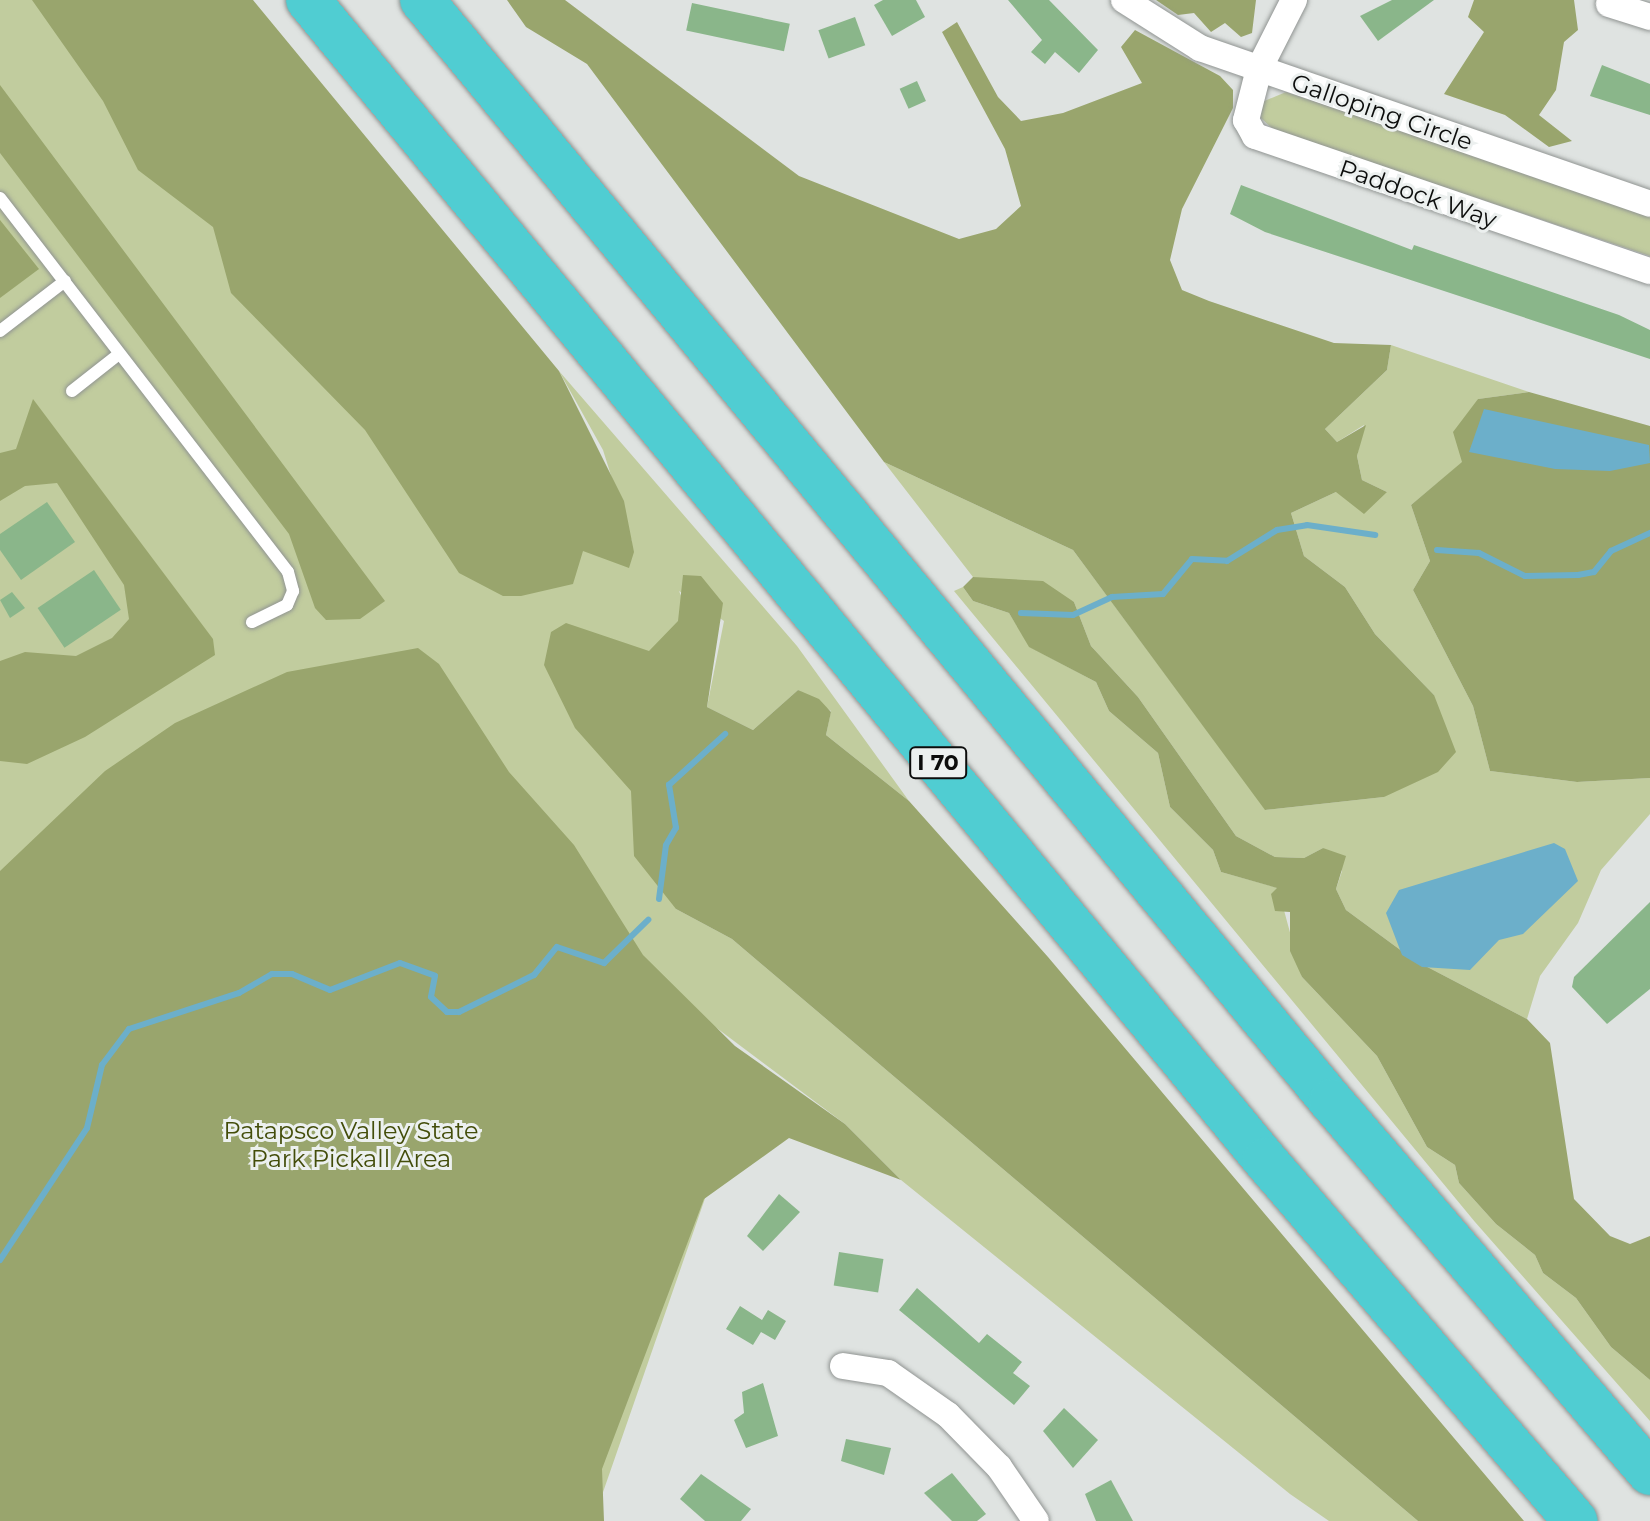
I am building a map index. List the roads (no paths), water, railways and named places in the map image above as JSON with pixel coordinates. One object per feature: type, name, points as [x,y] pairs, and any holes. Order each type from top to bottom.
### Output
[{"type":"highway","name":"I 70","points":[[308,0],[1275,1172],[1575,1521]]},
{"type":"highway","points":[[422,0],[1331,1101],[1650,1473]]},
{"type":"street","name":"Galloping Circle","points":[[1124,0],[1200,48],[1650,204]]},
{"type":"street","name":"Paddock Way","points":[[1294,0],[1259,69],[1246,120],[1255,136],[1650,271]]},
{"type":"street","points":[[1609,4],[1650,17]]},
{"type":"street","points":[[843,1366],[888,1373],[948,1415],[999,1467],[1036,1521]]},
{"type":"lane","points":[[0,198],[288,572],[287,605],[252,622]]},
{"type":"lane","points":[[0,331],[65,281]]},
{"type":"lane","points":[[72,391],[119,354]]},
{"type":"water","points":[[1484,409],[1649,445],[1650,463],[1610,471],[1555,469],[1469,452]]},
{"type":"water","points":[[1554,843],[1565,849],[1578,881],[1523,934],[1499,940],[1470,970],[1422,967],[1402,955],[1386,913],[1399,890]]},
{"type":"waterway","points":[[1021,613],[1073,615],[1112,597],[1163,594],[1192,559],[1227,561],[1277,530],[1307,525],[1375,535]]},
{"type":"waterway","points":[[1437,550],[1479,553],[1525,576],[1578,575],[1594,572],[1611,551],[1650,533]]},
{"type":"waterway","points":[[659,899],[666,845],[676,828],[669,785],[725,734]]},
{"type":"waterway","points":[[0,1260],[87,1128],[102,1065],[129,1029],[239,993],[272,974],[292,974],[330,990],[400,963],[435,976],[431,997],[447,1012],[459,1012],[534,975],[557,947],[604,963],[648,920]]},
{"type":"park label","name":"Patapsco Valley State Park Pickall Area","points":[[351,1145]]}]
